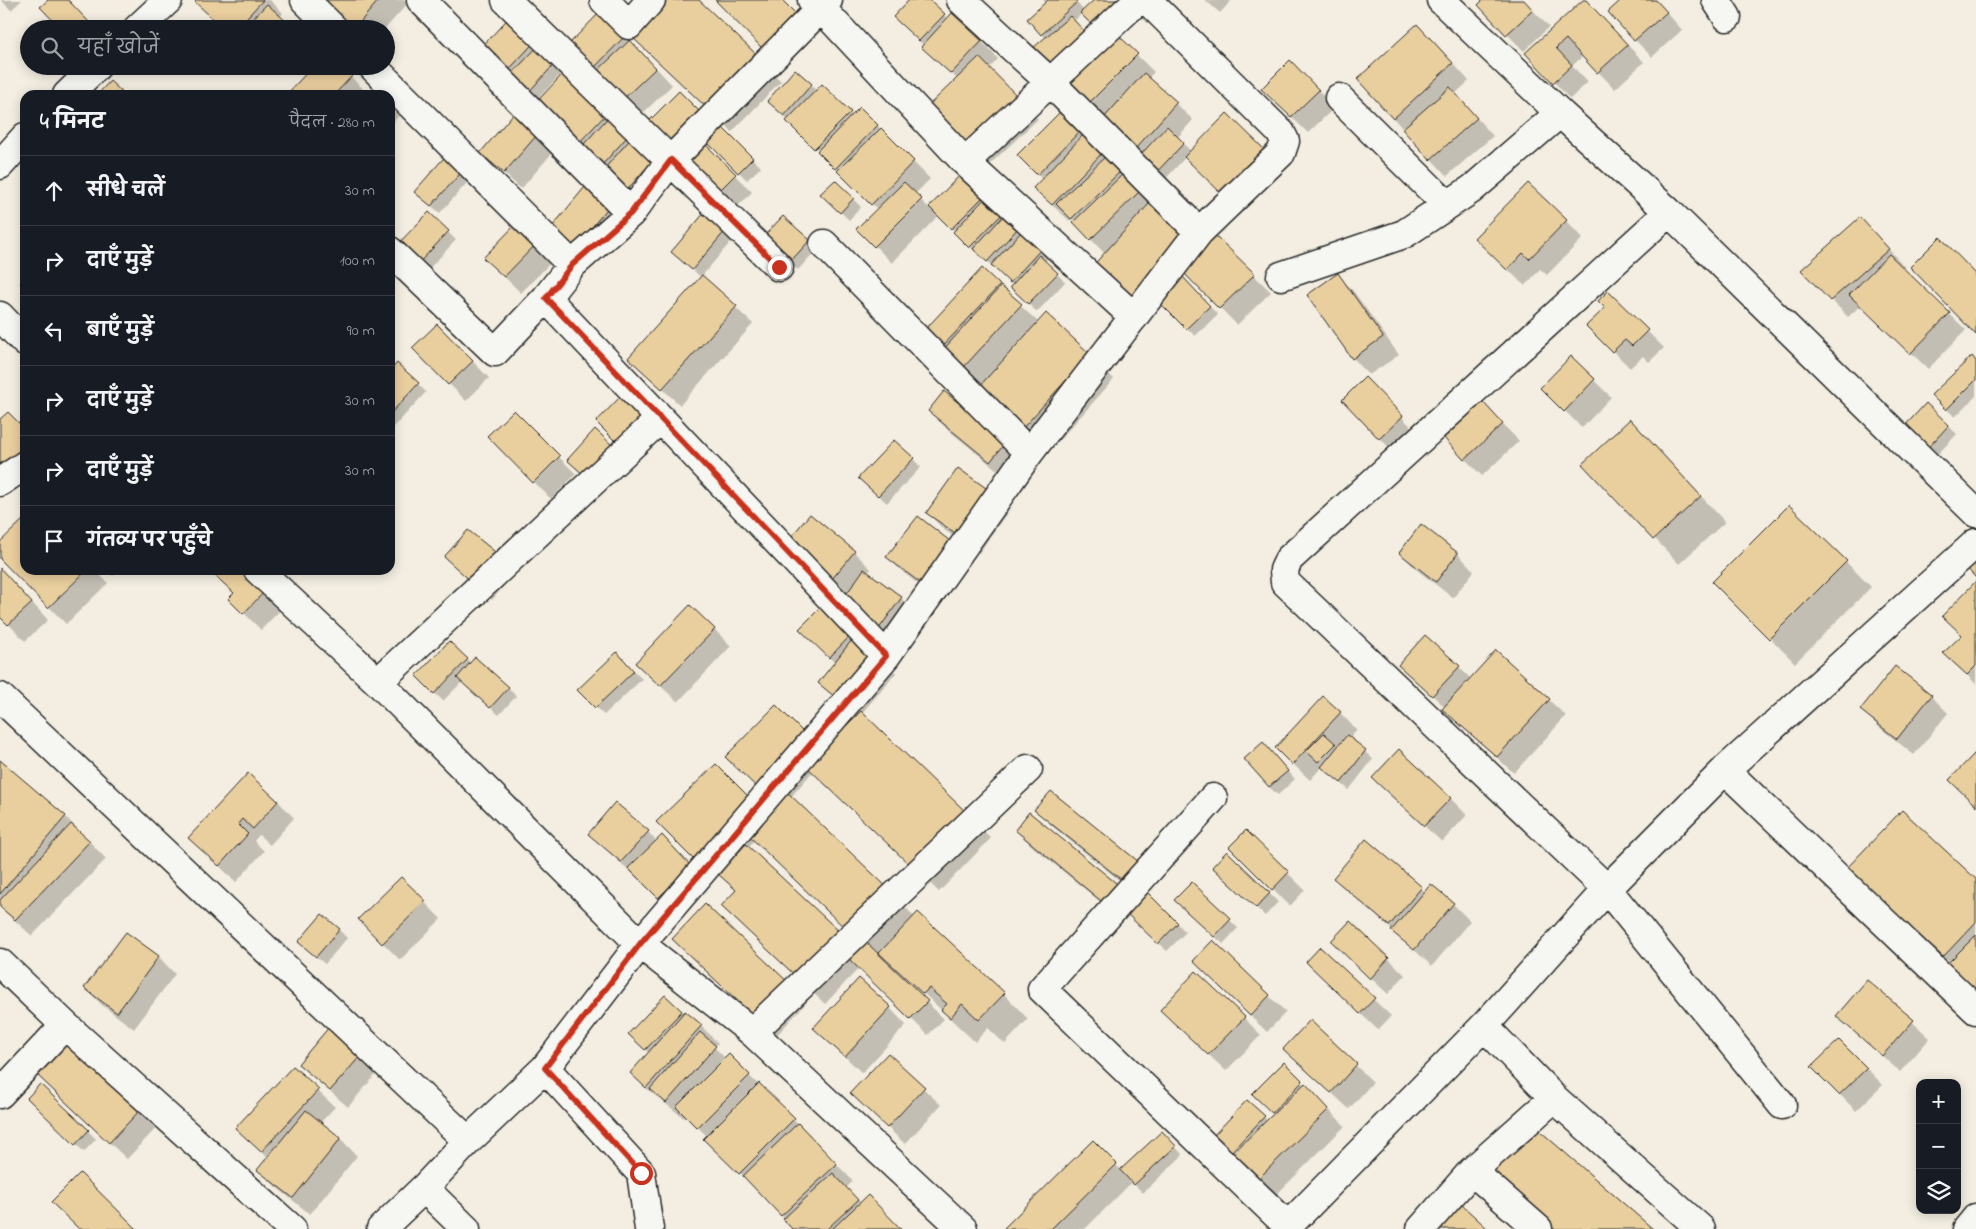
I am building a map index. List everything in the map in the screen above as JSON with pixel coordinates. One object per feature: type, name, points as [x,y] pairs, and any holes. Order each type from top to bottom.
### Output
[{"type":"street","points":[[147,20],[168,0]]},
{"type":"street","points":[[305,0],[325,20]]},
{"type":"street","points":[[421,0],[631,213]]},
{"type":"street","points":[[506,0],[779,267]]},
{"type":"street","points":[[604,0],[629,24],[651,0]]},
{"type":"street","points":[[961,0],[1051,83],[1199,232]]},
{"type":"street","points":[[965,162],[1138,0]]},
{"type":"street","points":[[381,1229],[424,1188],[468,1141],[545,1068],[640,944],[886,656],[1029,453],[1199,232],[1281,153],[1285,141],[1281,133],[1147,0]]},
{"type":"street","points":[[1441,0],[1560,113],[1669,212],[1976,513]]},
{"type":"street","points":[[395,256],[495,352],[546,298],[572,265],[631,213],[671,160],[820,3],[965,162],[1134,317]]},
{"type":"street","points":[[71,90],[87,75]]},
{"type":"street","points":[[381,75],[572,265]]},
{"type":"street","points":[[1339,98],[1447,206]]},
{"type":"street","points":[[1281,276],[1404,234],[1472,189],[1560,113]]},
{"type":"street","points":[[0,165],[20,143]]},
{"type":"street","points":[[1669,212],[1289,559],[1284,570],[1285,582],[1607,889],[1782,1105]]},
{"type":"street","points":[[824,244],[1029,453]]},
{"type":"street","points":[[546,298],[886,656]]},
{"type":"street","points":[[0,316],[20,337]]},
{"type":"street","points":[[378,682],[660,419]]},
{"type":"street","points":[[0,482],[20,468]]},
{"type":"street","points":[[1213,798],[1042,989],[1287,1228],[1484,1026],[1607,889],[1725,770],[1976,543]]},
{"type":"street","points":[[263,575],[378,682],[640,944],[752,1032],[962,1229]]},
{"type":"street","points":[[0,697],[468,1141]]},
{"type":"street","points":[[752,1032],[1028,769]]},
{"type":"street","points":[[1725,770],[1976,1010]]},
{"type":"street","points":[[0,963],[65,1025],[292,1229]]},
{"type":"street","points":[[0,1094],[65,1025]]},
{"type":"street","points":[[1484,1026],[1554,1098],[1701,1229]]},
{"type":"street","points":[[545,1068],[641,1173],[649,1229]]},
{"type":"street","points":[[1421,1229],[1472,1172],[1554,1098]]},
{"type":"street","points":[[1472,1172],[1538,1229]]},
{"type":"street","points":[[424,1188],[466,1229]]},
{"type":"street","points":[[1967,1229],[1976,1218]]},
{"type":"building","points":[[48,0],[68,0],[87,20],[52,20],[40,7]]},
{"type":"building","points":[[197,0],[263,0],[244,20],[214,20],[195,2]]},
{"type":"building","points":[[323,0],[379,0],[362,20],[346,20]]},
{"type":"building","points":[[667,0],[699,0],[757,55],[707,108],[632,37]]},
{"type":"building","points":[[715,0],[782,0],[796,14],[762,48]]},
{"type":"building","points":[[909,0],[930,0],[945,14],[919,41],[893,17]]},
{"type":"building","points":[[1048,0],[1075,0],[1077,2],[1041,35],[1027,19]]},
{"type":"building","points":[[1094,0],[1128,0],[1096,29],[1080,13]]},
{"type":"building","points":[[1483,0],[1524,0],[1533,10],[1506,35],[1478,5]]},
{"type":"building","points":[[1583,0],[1586,0],[1628,45],[1597,73],[1566,39],[1556,48],[1572,65],[1553,83],[1525,53]]},
{"type":"building","points":[[1621,0],[1656,0],[1667,12],[1634,41],[1608,12]]},
{"type":"building","points":[[267,4],[285,20],[252,20]]},
{"type":"building","points":[[602,10],[627,34],[594,68],[569,44]]},
{"type":"building","points":[[514,12],[540,36],[504,75],[478,51]]},
{"type":"building","points":[[952,13],[982,41],[951,74],[921,47]]},
{"type":"building","points":[[1070,16],[1089,36],[1052,69],[1033,48]]},
{"type":"building","points":[[1417,24],[1453,63],[1393,119],[1357,79]]},
{"type":"building","points":[[1116,33],[1138,54],[1088,104],[1066,82]]},
{"type":"building","points":[[630,40],[656,68],[620,102],[594,74]]},
{"type":"building","points":[[543,41],[561,57],[523,98],[505,81]]},
{"type":"building","points":[[979,57],[1022,101],[971,150],[928,106]]},
{"type":"building","points":[[1290,60],[1319,90],[1291,117],[1261,89]]},
{"type":"building","points":[[570,66],[613,107],[573,149],[530,109]]},
{"type":"building","points":[[795,69],[812,84],[784,116],[767,101]]},
{"type":"building","points":[[1144,73],[1177,102],[1136,148],[1103,119]]},
{"type":"building","points":[[305,75],[352,76],[339,90],[291,90]]},
{"type":"building","points":[[110,81],[120,90],[102,90]]},
{"type":"building","points":[[822,84],[851,112],[814,149],[786,121]]},
{"type":"building","points":[[1450,87],[1477,118],[1430,160],[1402,129]]},
{"type":"building","points":[[679,91],[700,112],[663,149],[642,128]]},
{"type":"building","points":[[1067,105],[1086,125],[1037,175],[1017,155]]},
{"type":"building","points":[[519,107],[543,128],[504,173],[480,153]]},
{"type":"building","points":[[860,107],[878,125],[835,169],[817,151]]},
{"type":"building","points":[[614,111],[634,129],[595,173],[575,154]]},
{"type":"building","points":[[1227,113],[1266,151],[1223,195],[1184,157]]},
{"type":"building","points":[[718,123],[753,158],[738,173],[703,138]]},
{"type":"building","points":[[1167,126],[1184,143],[1151,178],[1134,162]]},
{"type":"building","points":[[881,128],[914,161],[871,205],[837,171]]},
{"type":"building","points":[[635,134],[659,153],[621,197],[597,177]]},
{"type":"building","points":[[1084,134],[1103,152],[1052,205],[1033,188]]},
{"type":"building","points":[[700,139],[736,174],[715,195],[679,160]]},
{"type":"building","points":[[449,152],[466,167],[431,206],[414,192]]},
{"type":"building","points":[[1109,153],[1124,168],[1071,219],[1056,204]]},
{"type":"building","points":[[963,172],[986,194],[951,229],[929,207]]},
{"type":"building","points":[[1124,173],[1141,190],[1090,240],[1073,222]]},
{"type":"building","points":[[835,180],[854,198],[840,213],[820,194]]},
{"type":"building","points":[[589,182],[613,202],[575,247],[551,228]]},
{"type":"building","points":[[904,182],[922,199],[874,247],[856,229]]},
{"type":"building","points":[[1528,183],[1567,220],[1529,259],[1523,253],[1507,270],[1474,238]]},
{"type":"building","points":[[989,194],[1006,210],[969,248],[953,232]]},
{"type":"building","points":[[1149,204],[1187,237],[1127,301],[1089,270]]},
{"type":"building","points":[[429,212],[449,231],[415,267],[395,247]]},
{"type":"building","points":[[705,212],[726,230],[692,270],[671,252]]},
{"type":"building","points":[[1006,213],[1020,226],[987,262],[973,249]]},
{"type":"building","points":[[783,216],[810,240],[789,263],[762,238]]},
{"type":"building","points":[[1860,217],[1889,249],[1830,301],[1801,270]]},
{"type":"building","points":[[520,220],[540,240],[504,277],[483,258]]},
{"type":"building","points":[[1022,231],[1042,248],[1010,283],[991,265]]},
{"type":"building","points":[[1215,235],[1255,274],[1219,309],[1180,269]]},
{"type":"building","points":[[1940,237],[1976,274],[1976,335],[1910,267]]},
{"type":"building","points":[[1889,254],[1950,313],[1910,354],[1849,295]]},
{"type":"building","points":[[1039,255],[1058,273],[1028,304],[1010,287]]},
{"type":"building","points":[[982,268],[1000,285],[940,349],[922,333]]},
{"type":"building","points":[[1338,273],[1383,337],[1352,359],[1307,295]]},
{"type":"building","points":[[702,275],[737,306],[662,389],[628,358]]},
{"type":"building","points":[[1183,277],[1210,306],[1186,329],[1158,301]]},
{"type":"building","points":[[1001,286],[1022,304],[962,369],[942,351]]},
{"type":"building","points":[[1608,291],[1648,330],[1632,346],[1625,340],[1612,352],[1586,326],[1605,308],[1598,301]]},
{"type":"building","points":[[1046,313],[1090,354],[1021,430],[976,390]]},
{"type":"building","points":[[437,324],[473,361],[448,385],[412,348]]},
{"type":"building","points":[[1571,356],[1595,379],[1564,412],[1540,388]]},
{"type":"building","points":[[1972,356],[1976,361],[1976,380],[1946,410],[1931,395]]},
{"type":"building","points":[[397,363],[419,383],[395,409],[395,365]]},
{"type":"building","points":[[1365,377],[1403,416],[1379,439],[1342,400]]},
{"type":"building","points":[[944,391],[1006,442],[990,462],[928,411]]},
{"type":"building","points":[[622,395],[643,415],[616,442],[596,422]]},
{"type":"building","points":[[1483,402],[1503,424],[1464,460],[1444,438]]},
{"type":"building","points":[[1926,403],[1949,425],[1924,452],[1901,430]]},
{"type":"building","points":[[514,410],[560,456],[533,483],[487,436]]},
{"type":"building","points":[[8,412],[20,424],[20,450],[0,468],[0,419]]},
{"type":"building","points":[[1630,419],[1701,496],[1653,540],[1582,464]]},
{"type":"building","points":[[595,429],[613,446],[585,476],[567,460]]},
{"type":"building","points":[[894,440],[914,458],[878,496],[858,478]]},
{"type":"building","points":[[958,468],[993,493],[961,537],[926,513]]},
{"type":"building","points":[[1789,505],[1847,561],[1769,639],[1712,582]]},
{"type":"building","points":[[810,514],[855,551],[832,579],[787,542]]},
{"type":"building","points":[[918,516],[955,545],[923,585],[886,557]]},
{"type":"building","points":[[20,523],[20,575],[82,575],[48,608],[0,559],[0,542]]},
{"type":"building","points":[[1421,524],[1458,553],[1436,582],[1399,553]]},
{"type":"building","points":[[468,530],[499,555],[474,584],[444,557]]},
{"type":"building","points":[[1976,555],[1976,578],[1965,566]]},
{"type":"building","points":[[0,568],[32,603],[8,625],[0,617]]},
{"type":"building","points":[[864,569],[902,597],[878,630],[840,603]]},
{"type":"building","points":[[214,575],[255,575],[268,588],[243,614],[228,599],[234,593]]},
{"type":"building","points":[[1976,581],[1976,666],[1967,675],[1943,653],[1962,635],[1942,616]]},
{"type":"building","points":[[690,605],[715,629],[660,686],[635,663]]},
{"type":"building","points":[[820,608],[850,636],[829,658],[799,629]]},
{"type":"building","points":[[1425,635],[1460,666],[1432,696],[1398,665]]},
{"type":"building","points":[[855,636],[880,655],[841,702],[818,683]]},
{"type":"building","points":[[449,641],[468,659],[434,694],[416,676]]},
{"type":"building","points":[[1496,650],[1550,699],[1497,757],[1442,709]]},
{"type":"building","points":[[617,652],[634,671],[595,708],[577,690]]},
{"type":"building","points":[[475,657],[509,687],[490,708],[457,678]]},
{"type":"building","points":[[1895,666],[1932,695],[1897,739],[1860,710]]},
{"type":"building","points":[[1323,696],[1341,712],[1292,765],[1275,748]]},
{"type":"building","points":[[776,705],[810,739],[763,793],[725,757]]},
{"type":"building","points":[[861,711],[967,813],[913,868],[806,766]]},
{"type":"building","points":[[1324,733],[1336,744],[1318,762],[1306,751]]},
{"type":"building","points":[[1347,735],[1366,750],[1341,783],[1321,767]]},
{"type":"building","points":[[1263,742],[1288,771],[1269,787],[1244,759]]},
{"type":"building","points":[[1399,749],[1451,798],[1424,826],[1372,778]]},
{"type":"building","points":[[1976,752],[1976,806],[1949,780]]},
{"type":"building","points":[[0,760],[66,816],[0,894]]},
{"type":"building","points":[[716,764],[757,805],[697,863],[656,822]]},
{"type":"building","points":[[248,773],[278,801],[253,829],[242,819],[238,824],[248,834],[219,866],[188,838]]},
{"type":"building","points":[[785,790],[892,892],[851,934],[745,832]]},
{"type":"building","points":[[1051,791],[1139,862],[1123,881],[1034,810]]},
{"type":"building","points":[[615,802],[649,831],[621,862],[588,834]]},
{"type":"building","points":[[1902,810],[1976,879],[1976,922],[1943,957],[1847,868]]},
{"type":"building","points":[[1029,812],[1121,887],[1106,905],[1015,830]]},
{"type":"building","points":[[71,824],[90,841],[15,920],[0,907],[0,900]]},
{"type":"building","points":[[1246,830],[1289,872],[1272,890],[1229,847]]},
{"type":"building","points":[[662,835],[691,866],[658,898],[628,868]]},
{"type":"building","points":[[1366,839],[1422,887],[1389,926],[1333,878]]},
{"type":"building","points":[[746,844],[842,934],[800,980],[721,906],[736,890],[718,874]]},
{"type":"building","points":[[1227,851],[1270,893],[1256,908],[1212,867]]},
{"type":"building","points":[[401,877],[426,901],[382,944],[358,919]]},
{"type":"building","points":[[1192,882],[1231,919],[1214,937],[1174,900]]},
{"type":"building","points":[[1431,884],[1454,903],[1414,950],[1391,931]]},
{"type":"building","points":[[1145,890],[1178,923],[1158,944],[1124,911]]},
{"type":"building","points":[[705,904],[791,985],[758,1020],[672,939]]},
{"type":"building","points":[[918,912],[1005,993],[979,1020],[962,1004],[950,1018],[941,1010],[947,1004],[929,988],[923,994],[879,953]]},
{"type":"building","points":[[322,914],[340,929],[316,957],[298,942]]},
{"type":"building","points":[[1350,921],[1389,958],[1370,979],[1331,941]]},
{"type":"building","points":[[126,932],[159,956],[117,1013],[84,988]]},
{"type":"building","points":[[1976,935],[1976,993],[1947,964]]},
{"type":"building","points":[[1213,940],[1270,995],[1250,1016],[1193,961]]},
{"type":"building","points":[[865,941],[928,1001],[910,1019],[848,958]]},
{"type":"building","points":[[1320,947],[1375,998],[1360,1014],[1306,962]]},
{"type":"building","points":[[1196,971],[1245,1017],[1208,1055],[1160,1010]]},
{"type":"building","points":[[859,978],[891,1007],[845,1057],[813,1028]]},
{"type":"building","points":[[1867,980],[1914,1020],[1882,1056],[1836,1016]]},
{"type":"building","points":[[665,995],[682,1011],[645,1050],[628,1034]]},
{"type":"building","points":[[685,1011],[702,1025],[646,1088],[630,1073]]},
{"type":"building","points":[[335,1020],[368,1047],[330,1091],[298,1064]]},
{"type":"building","points":[[1310,1020],[1357,1064],[1331,1093],[1283,1049]]},
{"type":"building","points":[[700,1032],[716,1046],[666,1103],[650,1089]]},
{"type":"building","points":[[70,1038],[143,1107],[109,1143],[36,1074]]},
{"type":"building","points":[[1839,1040],[1867,1068],[1839,1095],[1811,1067]]},
{"type":"building","points":[[888,1053],[925,1087],[887,1128],[850,1093]]},
{"type":"building","points":[[729,1054],[750,1075],[697,1128],[676,1107]]},
{"type":"building","points":[[1284,1062],[1303,1081],[1272,1113],[1252,1094]]},
{"type":"building","points":[[293,1066],[319,1089],[261,1152],[235,1128]]},
{"type":"building","points":[[759,1083],[795,1118],[739,1174],[703,1139]]},
{"type":"building","points":[[1305,1083],[1329,1109],[1257,1180],[1231,1155]]},
{"type":"building","points":[[40,1084],[89,1130],[75,1145],[27,1098]]},
{"type":"building","points":[[1247,1100],[1265,1116],[1230,1153],[1213,1136]]},
{"type":"building","points":[[306,1110],[341,1138],[293,1198],[257,1170]]},
{"type":"building","points":[[798,1123],[837,1164],[781,1216],[743,1176]]},
{"type":"building","points":[[1532,1124],[1653,1229],[1547,1229],[1486,1176]]},
{"type":"building","points":[[1162,1131],[1176,1146],[1134,1185],[1120,1170]]},
{"type":"building","points":[[1093,1140],[1117,1164],[1051,1229],[1003,1229]]},
{"type":"building","points":[[80,1173],[137,1229],[79,1229],[51,1202]]},
{"type":"building","points":[[833,1173],[858,1200],[827,1229],[792,1229],[783,1219]]},
{"type":"building","points":[[868,1195],[901,1229],[832,1229]]},
{"type":"building","points":[[1462,1205],[1488,1229],[1440,1229]]},
{"type":"route","points":[[641,1173],[545,1068],[640,944],[886,656],[546,298],[572,265],[631,213],[671,160],[779,267]]}]
